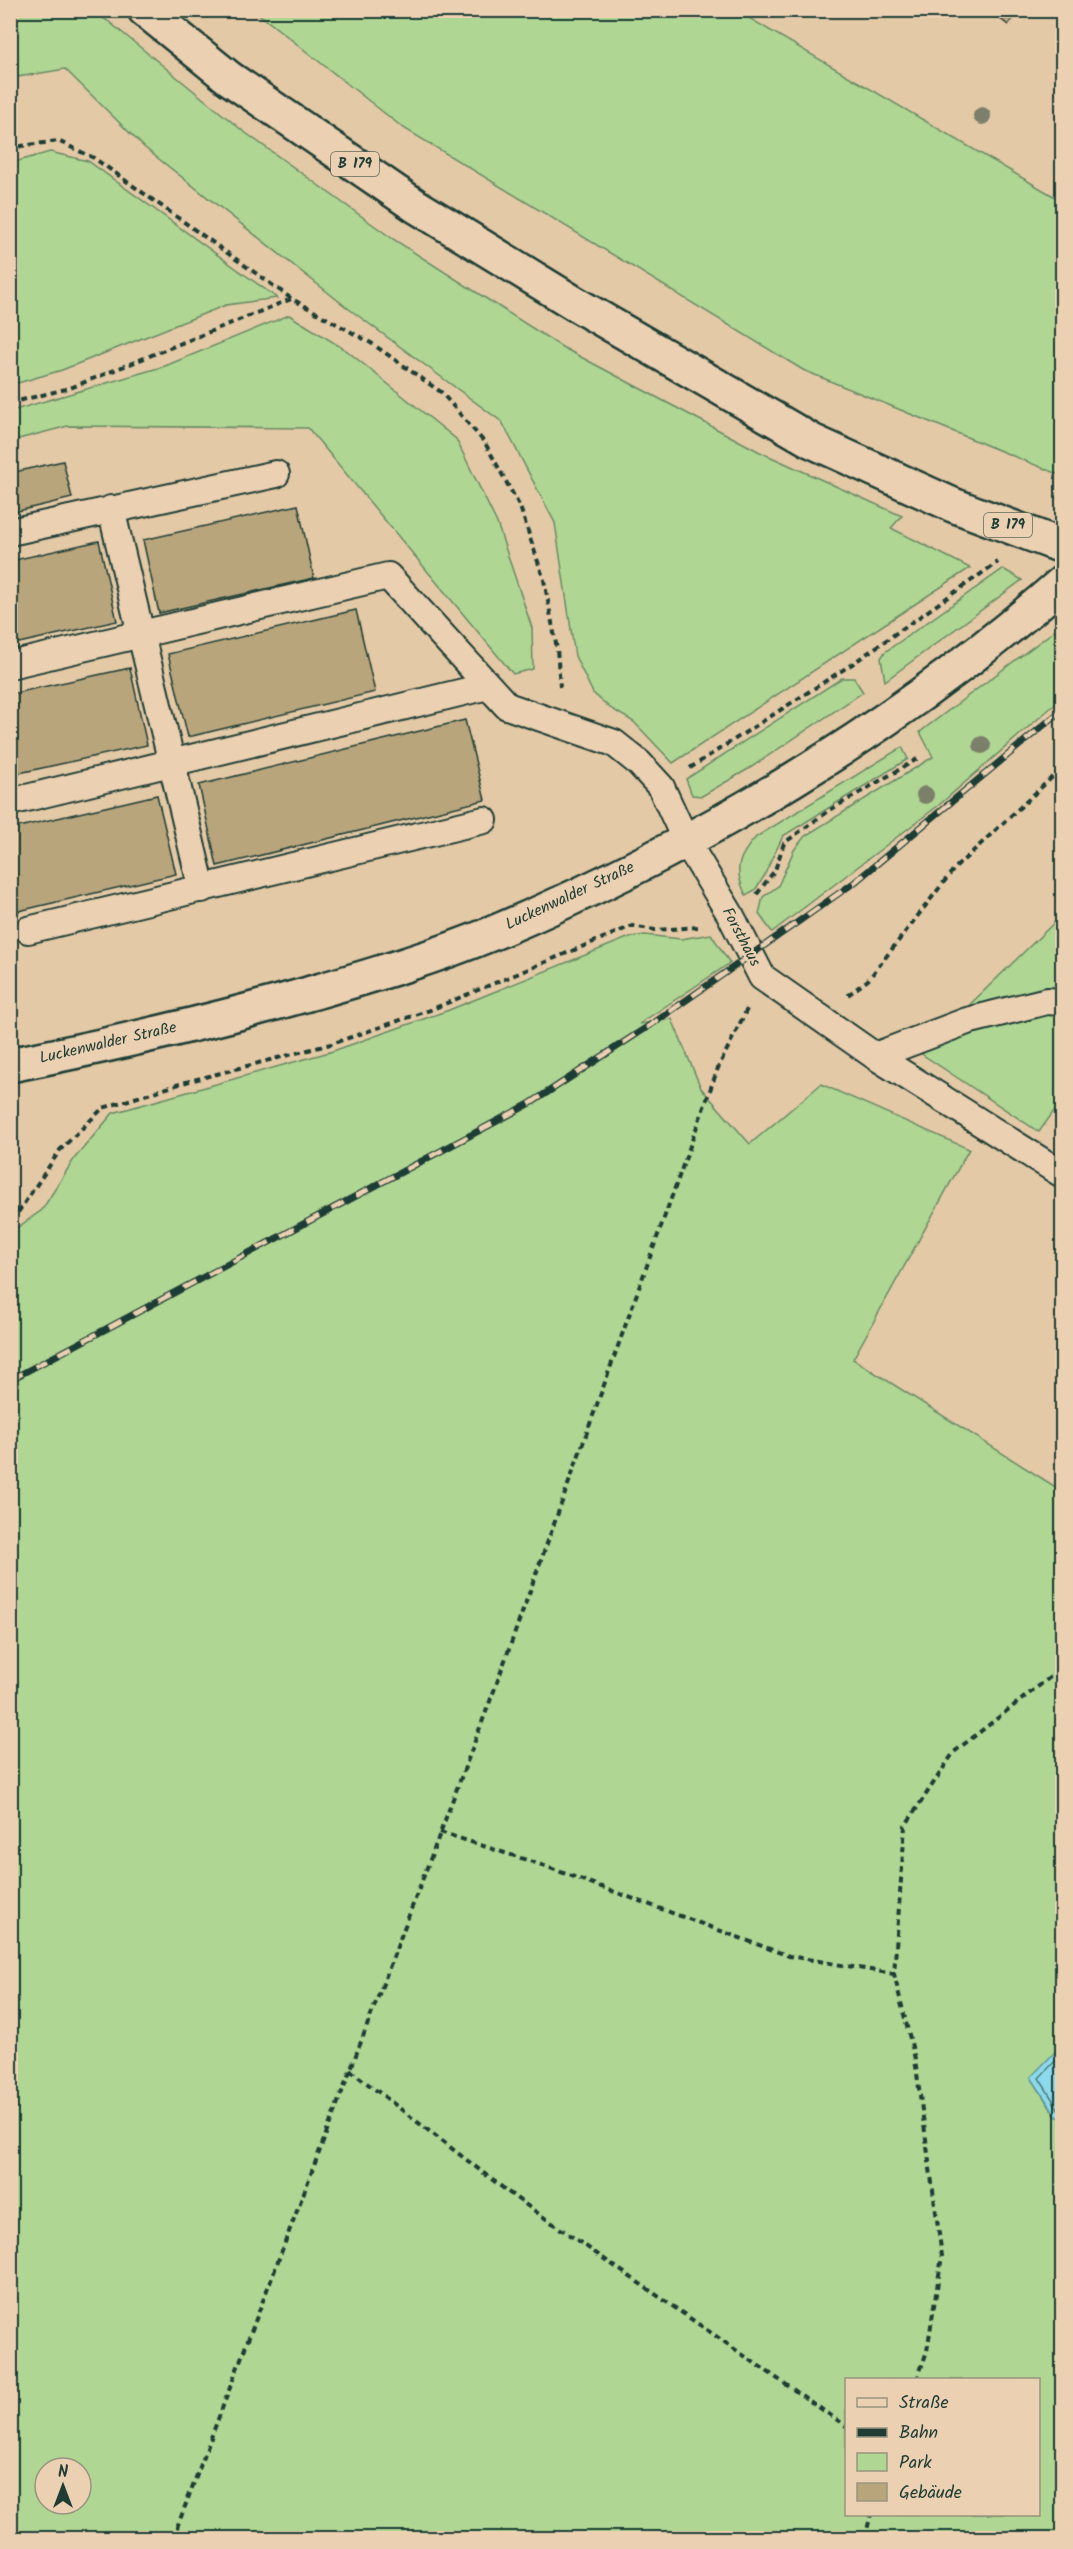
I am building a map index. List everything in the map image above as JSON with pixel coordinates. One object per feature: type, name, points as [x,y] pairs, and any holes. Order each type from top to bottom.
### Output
[{"type":"main road","name":"B 179","points":[[146,10],[228,78],[416,206],[574,303],[812,441],[953,504],[1062,546]]},
{"type":"main road","name":"Luckenwalder Straße","points":[[10,1065],[90,1049],[244,1012],[375,975],[491,933],[686,841],[778,788],[891,715],[1019,621],[1062,583]]},
{"type":"lane","points":[[10,532],[276,474]]},
{"type":"lane","points":[[111,509],[202,889]]},
{"type":"lane","name":"Forsthaus","points":[[141,633],[388,576],[507,706],[614,742],[639,763],[661,787],[686,841],[730,914],[762,977],[875,1056],[1062,1174]]},
{"type":"lane","points":[[10,665],[141,633]]},
{"type":"lane","points":[[10,802],[488,686]]},
{"type":"lane","points":[[28,930],[484,820]]},
{"type":"lane","points":[[875,1056],[967,1021],[1047,1001],[1062,1002]]},
{"type":"path","points":[[10,152],[21,146],[58,141],[94,158],[292,298],[371,343],[441,393],[485,443],[520,507],[544,580],[557,649],[564,725]]},
{"type":"path","points":[[10,402],[70,388],[292,298]]},
{"type":"path","points":[[661,787],[852,664],[999,561]]},
{"type":"path","points":[[10,1219],[17,1214],[60,1150],[103,1108],[186,1082],[330,1044],[430,1010],[632,926],[655,930],[702,927],[730,914],[759,893],[775,870],[784,843],[830,810],[919,758]]},
{"type":"path","points":[[800,1004],[838,1003],[868,980],[954,869],[1062,768]]},
{"type":"path","points":[[173,2538],[495,1688],[718,1068],[762,977]]},
{"type":"path","points":[[917,2378],[927,2351],[942,2256],[915,2059],[894,1974],[905,1826],[954,1752],[1062,1668]]},
{"type":"path","points":[[440,1832],[539,1864],[789,1956],[894,1974]]},
{"type":"path","points":[[350,2070],[516,2198],[845,2425]]},
{"type":"path","points":[[865,2538],[870,2516]]},
{"type":"green space","points":[[16,11],[90,11],[108,21],[243,131],[393,239],[562,347],[760,452],[902,516],[891,528],[970,568],[673,763],[634,722],[610,708],[593,693],[575,656],[555,523],[502,422],[345,306],[145,148],[65,69],[11,78],[11,15]]},
{"type":"green space","points":[[255,11],[737,11],[1062,201],[1062,476],[803,370],[402,127]]},
{"type":"green space","points":[[50,152],[88,161],[277,298],[226,305],[62,370],[11,385],[11,163]]},
{"type":"green space","points":[[289,315],[346,350],[456,439],[497,523],[532,628],[533,669],[513,674],[308,428],[68,426],[11,441],[11,411],[165,366]]},
{"type":"green space","points":[[1003,569],[1022,580],[885,681],[881,658],[885,652]]},
{"type":"green space","points":[[1062,625],[1062,698],[939,805],[772,932],[759,914],[763,897],[778,886],[794,850],[805,836],[933,757],[920,732]]},
{"type":"green space","points":[[842,678],[854,678],[863,692],[750,768],[702,796],[692,795],[686,779]]},
{"type":"green space","points":[[902,747],[908,759],[783,836],[763,878],[755,890],[746,895],[740,878],[739,864],[745,851],[756,837]]},
{"type":"green space","points":[[1062,915],[1062,1100],[1039,1132],[920,1053]]},
{"type":"green space","points":[[711,934],[730,963],[639,1024],[672,1019],[701,1088],[750,1144],[821,1084],[969,1149],[853,1359],[1062,1491],[1062,2045],[1031,2077],[1056,2117],[1062,2117],[1062,2538],[11,2538],[10,1233],[42,1210],[74,1159],[113,1113],[333,1051],[449,1010],[630,937],[645,935],[681,939]]},
{"type":"water","points":[[1062,2045],[1062,2117],[1057,2117],[1031,2077]]},
{"type":"building","points":[[989,10],[1019,10],[1008,25]]},
{"type":"building","points":[[63,461],[72,498],[10,513],[10,473]]},
{"type":"building","points":[[298,505],[314,578],[159,613],[143,540]]},
{"type":"building","points":[[99,541],[117,621],[10,645],[10,561]]},
{"type":"building","points":[[356,610],[375,692],[188,737],[168,654]]},
{"type":"building","points":[[130,668],[147,745],[10,775],[10,694]]},
{"type":"building","points":[[465,720],[485,800],[217,866],[199,785]]},
{"type":"building","points":[[157,795],[176,874],[10,913],[10,829]]},
{"type":"railway","points":[[10,1380],[531,1103],[655,1022],[855,882],[1062,710]]}]
